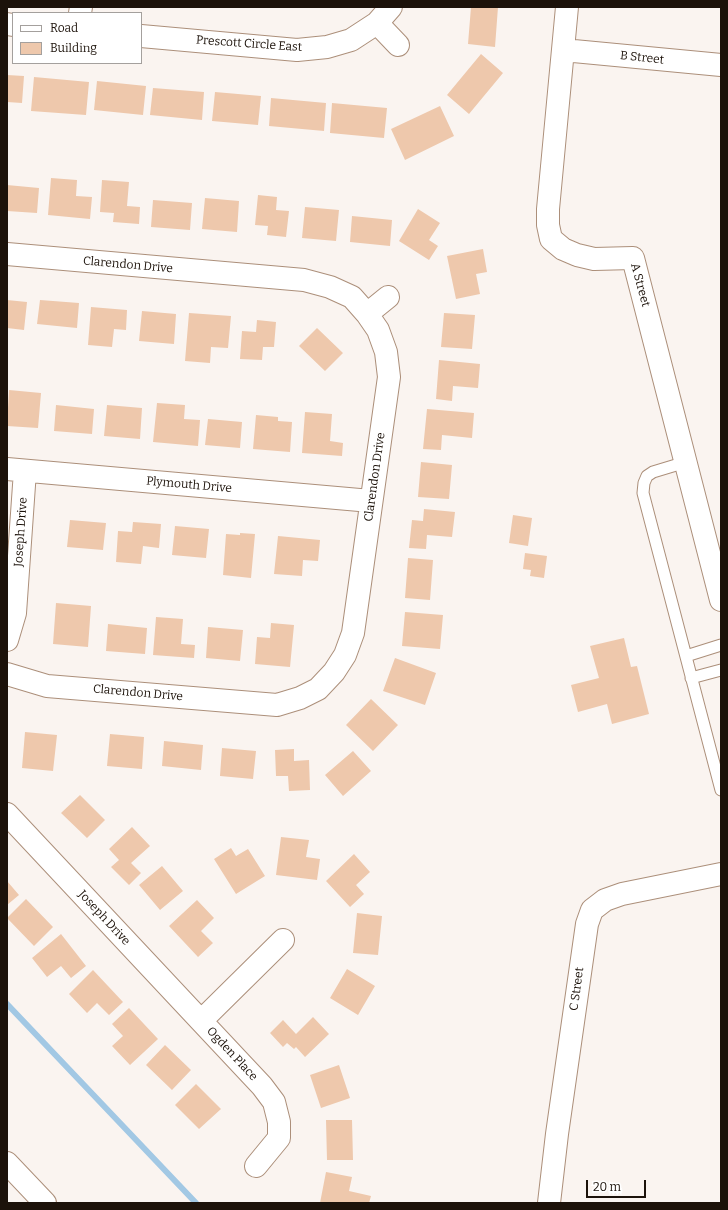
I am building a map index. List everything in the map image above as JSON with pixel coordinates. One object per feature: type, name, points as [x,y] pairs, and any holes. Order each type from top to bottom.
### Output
[{"type":"street","name":"Prescott Circle East","points":[[142,36],[297,50],[326,47],[351,40],[377,23],[391,7]]},
{"type":"street","name":"A Street","points":[[567,7],[548,209],[548,225],[551,239],[563,249],[577,255],[594,258],[633,258],[721,600]]},
{"type":"street","points":[[377,23],[398,45]]},
{"type":"street","name":"B Street","points":[[563,50],[721,65]]},
{"type":"street","name":"Clarendon Drive","points":[[7,254],[304,280],[330,287],[352,297],[367,314],[378,330],[386,352],[389,377],[353,633],[345,655],[334,672],[318,689],[300,698],[277,705],[48,686],[7,674]]},
{"type":"street","points":[[367,314],[388,297]]},
{"type":"street","name":"Plymouth Drive","points":[[16,470],[371,501]]},
{"type":"street","name":"Joseph Drive","points":[[7,640],[15,613],[16,470]]},
{"type":"street","name":"Joseph Drive","points":[[7,814],[201,1021]]},
{"type":"street","name":"C Street","points":[[549,1203],[557,1134],[587,924],[592,910],[604,900],[622,894],[721,874]]},
{"type":"street","name":"Ogden Place","points":[[256,1166],[279,1138],[279,1122],[274,1102],[262,1086],[201,1021],[283,940]]},
{"type":"street","points":[[7,1163],[45,1203]]},
{"type":"lane","points":[[686,462],[653,472],[647,476],[644,483],[643,493],[721,790]]},
{"type":"lane","points":[[686,656],[721,645]]},
{"type":"lane","points":[[691,678],[721,670]]},
{"type":"building","points":[[471,7],[498,7],[495,47],[468,44]]},
{"type":"building","points":[[481,54],[503,73],[469,114],[447,95]]},
{"type":"building","points":[[7,75],[24,76],[22,103],[7,102]]},
{"type":"building","points":[[34,77],[89,82],[86,115],[31,111]]},
{"type":"building","points":[[97,81],[146,86],[143,115],[94,110]]},
{"type":"building","points":[[153,88],[204,92],[202,120],[150,115]]},
{"type":"building","points":[[215,92],[261,96],[258,125],[212,121]]},
{"type":"building","points":[[271,98],[326,103],[324,131],[269,126]]},
{"type":"building","points":[[332,103],[387,108],[384,138],[330,133]]},
{"type":"building","points":[[440,106],[454,136],[405,160],[391,129]]},
{"type":"building","points":[[51,178],[77,180],[76,196],[92,197],[90,219],[48,215]]},
{"type":"building","points":[[102,180],[129,182],[127,206],[140,207],[139,224],[113,222],[114,213],[100,212]]},
{"type":"building","points":[[7,185],[39,188],[37,213],[7,211]]},
{"type":"building","points":[[258,195],[277,197],[276,210],[289,211],[286,237],[267,235],[268,226],[255,225]]},
{"type":"building","points":[[205,198],[239,201],[237,232],[202,229]]},
{"type":"building","points":[[153,200],[192,203],[190,230],[151,227]]},
{"type":"building","points":[[305,207],[339,210],[336,241],[302,238]]},
{"type":"building","points":[[418,209],[440,223],[429,240],[438,246],[429,260],[399,241]]},
{"type":"building","points":[[352,216],[392,220],[390,246],[350,242]]},
{"type":"building","points":[[483,249],[487,272],[476,274],[480,294],[456,299],[447,256]]},
{"type":"building","points":[[7,300],[27,302],[24,330],[7,328]]},
{"type":"building","points":[[40,300],[79,303],[77,328],[37,324]]},
{"type":"building","points":[[91,307],[127,310],[126,330],[114,329],[112,347],[88,345]]},
{"type":"building","points":[[142,311],[176,314],[174,344],[139,341]]},
{"type":"building","points":[[189,313],[231,316],[228,348],[211,347],[210,363],[185,361]]},
{"type":"building","points":[[444,313],[475,315],[472,349],[441,347]]},
{"type":"building","points":[[257,320],[276,322],[274,347],[263,347],[262,360],[240,359],[242,331],[256,332]]},
{"type":"building","points":[[317,328],[343,353],[325,371],[299,346]]},
{"type":"building","points":[[439,360],[480,364],[478,388],[453,386],[452,401],[436,399]]},
{"type":"building","points":[[9,390],[41,393],[38,428],[7,426]]},
{"type":"building","points":[[157,403],[185,405],[184,419],[200,420],[198,446],[153,442]]},
{"type":"building","points":[[56,405],[94,409],[92,434],[54,431]]},
{"type":"building","points":[[107,405],[142,408],[140,439],[104,436]]},
{"type":"building","points":[[427,409],[474,413],[472,438],[442,435],[441,450],[423,449]]},
{"type":"building","points":[[305,412],[332,414],[330,441],[343,443],[342,456],[302,453]]},
{"type":"building","points":[[256,415],[278,417],[278,421],[292,422],[290,452],[253,449]]},
{"type":"building","points":[[208,419],[242,422],[240,448],[205,445]]},
{"type":"building","points":[[421,462],[452,465],[449,499],[418,497]]},
{"type":"building","points":[[424,509],[455,512],[452,537],[427,535],[426,549],[409,548],[412,520],[423,521]]},
{"type":"building","points":[[513,515],[532,518],[528,546],[509,543]]},
{"type":"building","points":[[70,520],[106,523],[103,550],[67,547]]},
{"type":"building","points":[[133,522],[161,524],[159,548],[143,546],[141,564],[116,562],[118,531],[132,532]]},
{"type":"building","points":[[175,526],[209,529],[206,558],[172,555]]},
{"type":"building","points":[[240,533],[255,534],[251,578],[223,575],[226,534],[240,535]]},
{"type":"building","points":[[278,536],[320,540],[318,561],[303,560],[302,576],[274,574]]},
{"type":"building","points":[[525,553],[547,556],[544,578],[530,576],[531,570],[523,569]]},
{"type":"building","points":[[408,558],[433,560],[430,600],[405,598]]},
{"type":"building","points":[[56,603],[91,606],[88,647],[53,644]]},
{"type":"building","points":[[405,612],[443,615],[440,649],[402,646]]},
{"type":"building","points":[[156,617],[183,619],[181,644],[195,645],[194,658],[153,655]]},
{"type":"building","points":[[271,623],[294,625],[290,667],[255,664],[257,637],[270,638]]},
{"type":"building","points":[[108,624],[147,628],[145,654],[106,651]]},
{"type":"building","points":[[208,627],[243,630],[240,661],[206,658]]},
{"type":"building","points":[[624,638],[631,667],[637,666],[649,714],[612,724],[607,704],[578,712],[571,685],[599,678],[590,646]]},
{"type":"building","points":[[395,658],[436,673],[425,705],[383,691]]},
{"type":"building","points":[[371,699],[398,725],[373,751],[346,725]]},
{"type":"building","points":[[25,732],[57,735],[53,771],[22,768]]},
{"type":"building","points":[[110,734],[144,737],[142,769],[107,766]]},
{"type":"building","points":[[164,741],[203,745],[201,770],[162,766]]},
{"type":"building","points":[[222,748],[256,751],[253,779],[220,776]]},
{"type":"building","points":[[294,749],[294,761],[309,760],[310,790],[289,791],[288,776],[276,776],[275,750]]},
{"type":"building","points":[[353,751],[371,771],[343,796],[325,775]]},
{"type":"building","points":[[80,795],[105,820],[87,838],[61,813]]},
{"type":"building","points":[[132,827],[150,846],[131,863],[141,873],[129,885],[111,867],[119,860],[109,849]]},
{"type":"building","points":[[281,837],[309,840],[306,857],[320,859],[317,880],[276,875]]},
{"type":"building","points":[[231,848],[236,856],[248,849],[265,876],[236,894],[214,859]]},
{"type":"building","points":[[354,854],[370,872],[356,885],[364,894],[350,907],[326,881]]},
{"type":"building","points":[[162,866],[183,891],[160,910],[139,885]]},
{"type":"building","points":[[7,881],[19,895],[7,905]]},
{"type":"building","points":[[26,899],[53,927],[34,946],[7,918]]},
{"type":"building","points":[[197,900],[214,918],[201,931],[213,943],[198,957],[169,926]]},
{"type":"building","points":[[357,913],[382,916],[378,955],[353,953]]},
{"type":"building","points":[[61,934],[86,966],[71,978],[61,966],[47,977],[32,958]]},
{"type":"building","points":[[347,969],[375,986],[358,1015],[330,998]]},
{"type":"building","points":[[93,970],[123,1002],[109,1015],[97,1003],[87,1013],[69,994]]},
{"type":"building","points":[[129,1008],[158,1039],[130,1065],[112,1046],[123,1036],[112,1024]]},
{"type":"building","points":[[313,1017],[329,1034],[305,1057],[296,1047],[294,1049],[287,1043],[283,1047],[270,1033],[283,1020],[296,1034]]},
{"type":"building","points":[[165,1045],[191,1070],[172,1090],[146,1065]]},
{"type":"building","points":[[339,1065],[350,1098],[321,1108],[310,1075]]},
{"type":"building","points":[[196,1084],[221,1109],[199,1129],[175,1105]]},
{"type":"building","points":[[326,1120],[352,1120],[353,1160],[327,1160]]},
{"type":"building","points":[[326,1172],[352,1177],[349,1191],[371,1196],[369,1203],[320,1203]]},
{"type":"waterway","points":[[7,1004],[196,1203]]}]
